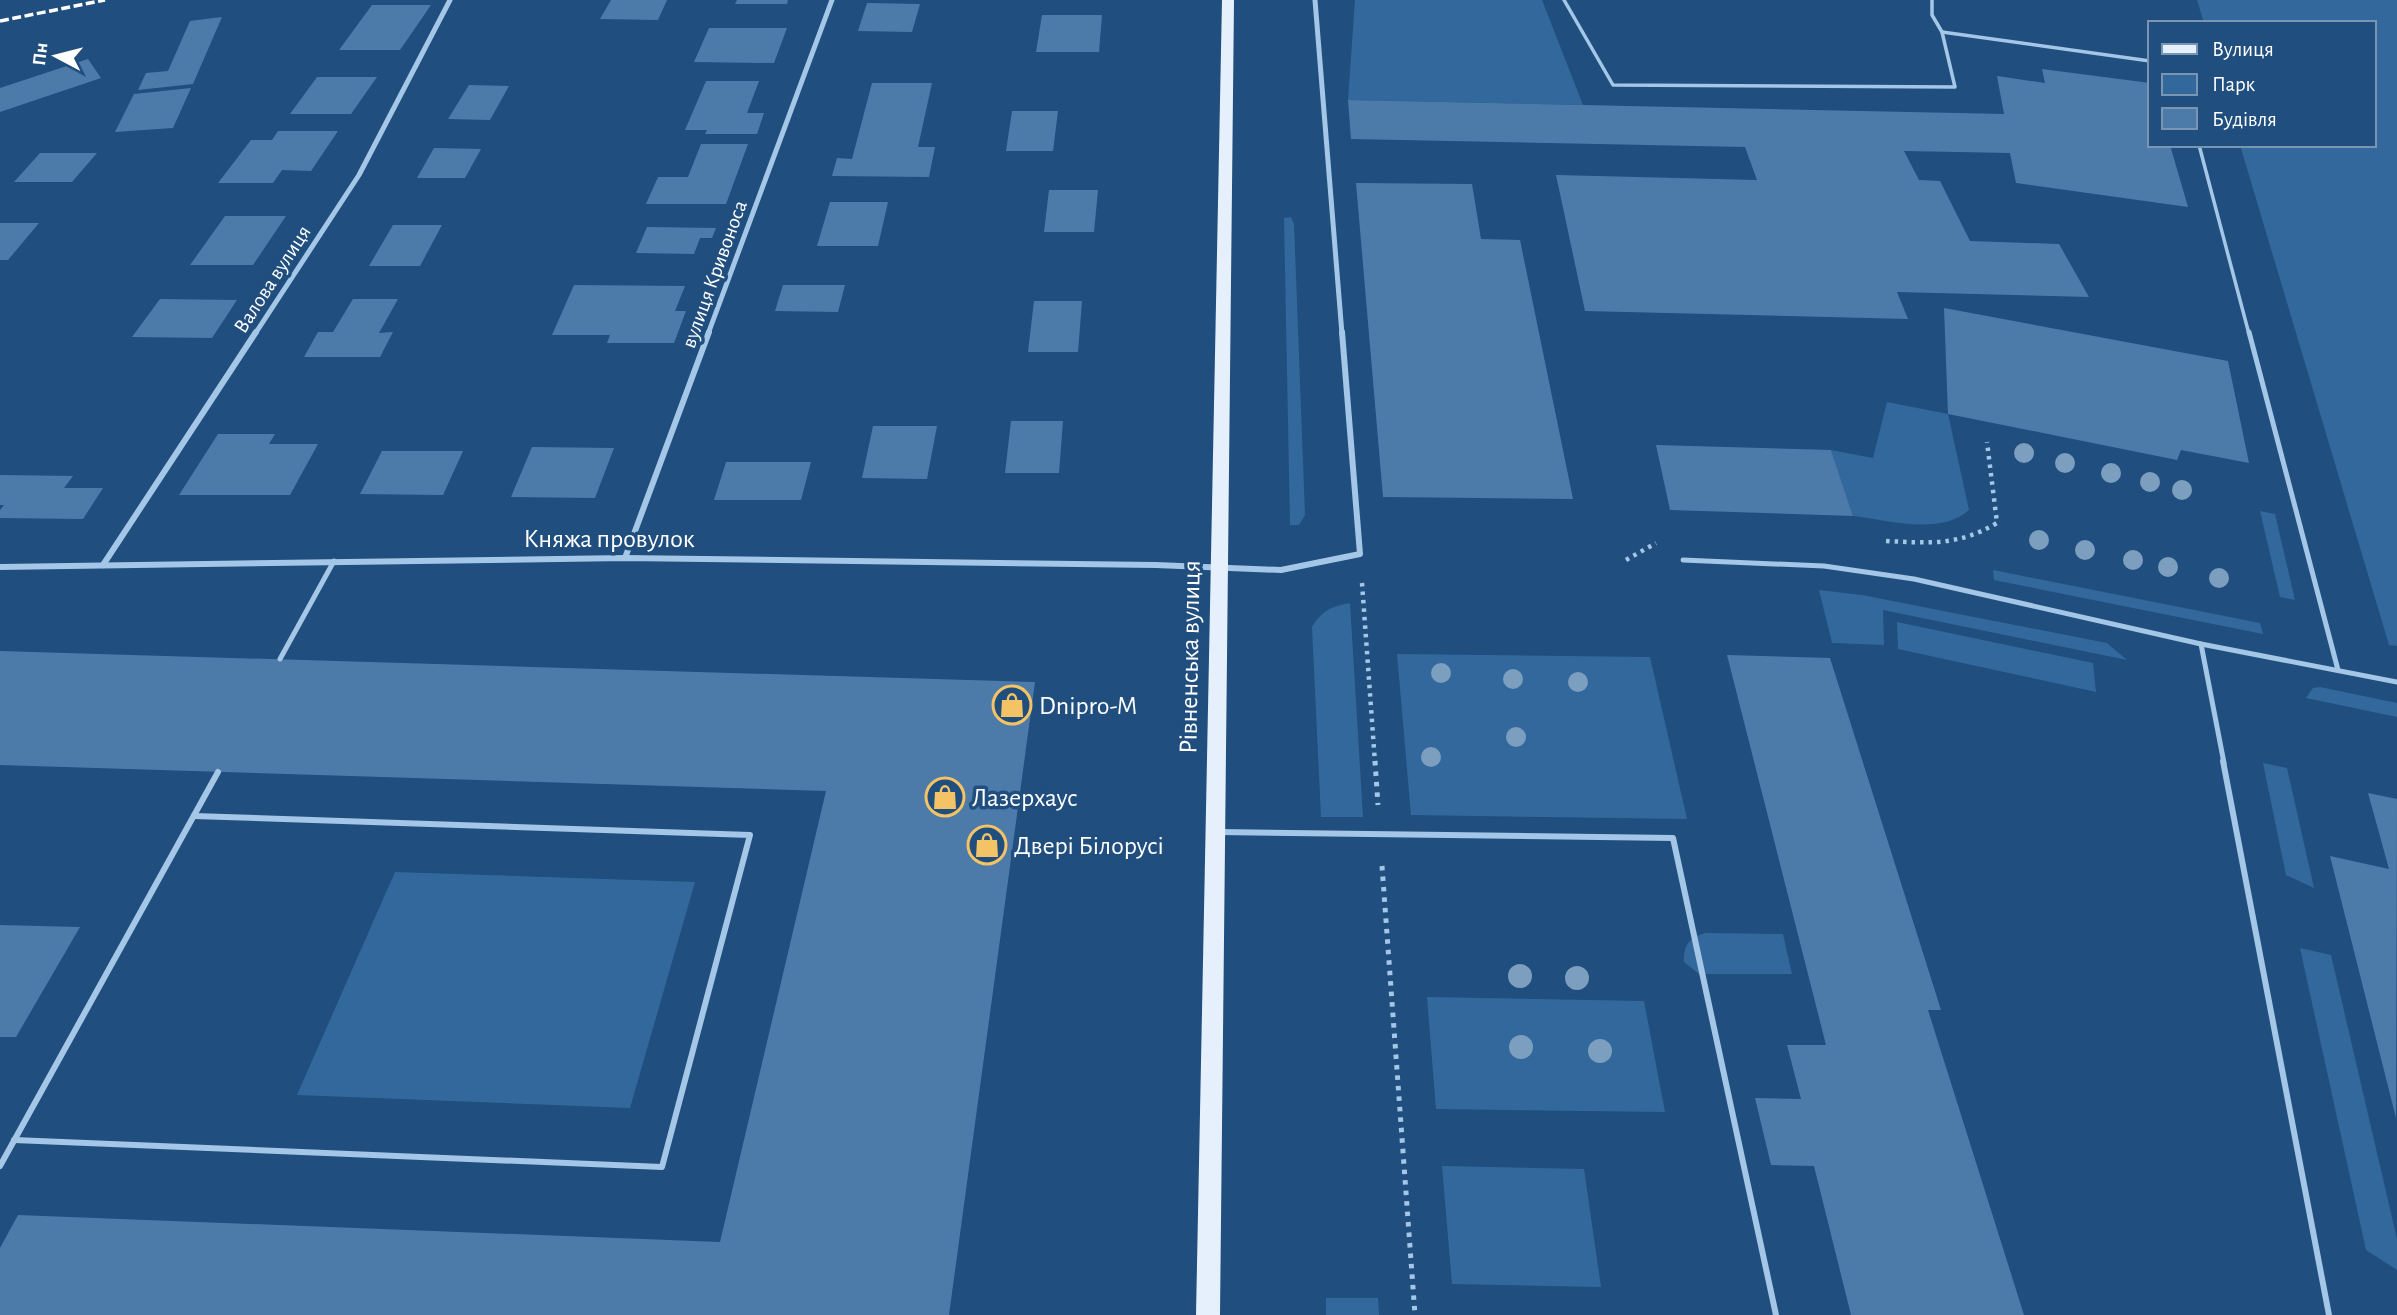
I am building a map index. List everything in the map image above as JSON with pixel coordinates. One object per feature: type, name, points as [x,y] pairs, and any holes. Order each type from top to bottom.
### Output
[{"type":"main road","name":"Рівненська вулиця","points":[[1208,1315],[1228,0]]},
{"type":"street","name":"Валова вулиця","points":[[103,565],[359,175],[450,0]]},
{"type":"street","name":"вулиця Кривоноса","points":[[625,558],[832,0]]},
{"type":"street","points":[[1315,0],[1360,554]]},
{"type":"street","name":"Княжа провулок","points":[[0,567],[625,558],[1131,564],[1218,569],[1282,569],[1360,554]]},
{"type":"lane","points":[[1564,0],[1613,85],[1955,87],[1942,32],[1932,15],[1932,0]]},
{"type":"lane","points":[[1942,32],[2148,61]]},
{"type":"lane","points":[[2200,147],[2338,670]]},
{"type":"lane","points":[[1683,560],[1824,566],[1914,579],[2200,644],[2397,682]]},
{"type":"lane","points":[[280,659],[334,561]]},
{"type":"lane","points":[[2200,644],[2329,1315]]},
{"type":"lane","points":[[0,1166],[218,772]]},
{"type":"lane","points":[[14,1140],[662,1167],[750,835],[194,816]]},
{"type":"lane","points":[[1214,832],[1673,838],[1776,1315]]},
{"type":"path","points":[[1884,541],[1953,544],[1981,534],[1997,523],[1987,442]]},
{"type":"path","points":[[1626,560],[1667,538]]},
{"type":"path","points":[[1360,554],[1415,1315]]},
{"type":"green space","points":[[1355,0],[1542,0],[1583,105],[1348,100]]},
{"type":"green space","points":[[2197,0],[2397,0],[2397,646],[2389,645],[2241,147],[2376,147],[2376,21],[2203,21]]},
{"type":"green space","points":[[1291,217],[1294,224],[1305,515],[1299,525],[1290,525],[1284,218]]},
{"type":"green space","points":[[1887,402],[1948,414],[1969,510],[1957,518],[1929,524],[1897,523],[1853,516],[1831,450],[1873,458]]},
{"type":"green space","points":[[2260,511],[2275,514],[2295,600],[2280,597]]},
{"type":"green space","points":[[1993,570],[2260,623],[2263,634],[1994,580]]},
{"type":"green space","points":[[1819,590],[1862,595],[2107,643],[2127,660],[1883,610],[1884,645],[1832,643]]},
{"type":"green space","points":[[1350,603],[1363,817],[1321,817],[1312,627],[1328,610]]},
{"type":"green space","points":[[1897,622],[2093,663],[2096,692],[1898,649]]},
{"type":"green space","points":[[1397,654],[1650,657],[1687,819],[1411,815]]},
{"type":"green space","points":[[2320,687],[2397,703],[2397,717],[2306,698],[2313,688]]},
{"type":"green space","points":[[2263,763],[2287,768],[2314,888],[2286,875]]},
{"type":"green space","points":[[395,872],[695,882],[630,1108],[297,1095]]},
{"type":"green space","points":[[1706,933],[1783,934],[1792,974],[1699,974],[1684,962],[1685,951],[1691,940]]},
{"type":"green space","points":[[2300,948],[2331,955],[2397,1239],[2397,1270],[2366,1250]]},
{"type":"green space","points":[[1427,997],[1644,1001],[1665,1112],[1436,1109]]},
{"type":"green space","points":[[1442,1166],[1584,1169],[1601,1287],[1452,1284]]},
{"type":"green space","points":[[1326,1298],[1378,1298],[1379,1315],[1326,1315]]},
{"type":"building","points":[[611,0],[667,0],[658,20],[600,19]]},
{"type":"building","points":[[737,0],[788,0],[787,4],[735,4]]},
{"type":"building","points":[[867,3],[920,4],[912,32],[858,31]]},
{"type":"building","points":[[372,5],[431,5],[400,50],[339,50]]},
{"type":"building","points":[[1042,15],[1102,15],[1099,52],[1036,52]]},
{"type":"building","points":[[222,17],[193,84],[138,90],[146,73],[168,71],[190,21]]},
{"type":"building","points":[[709,28],[787,28],[774,63],[694,62]]},
{"type":"building","points":[[88,59],[101,78],[0,112],[0,88]]},
{"type":"building","points":[[2042,69],[2148,83],[2148,147],[2171,147],[2188,207],[2016,183],[2010,153],[1904,151],[1919,180],[1940,181],[1970,241],[2059,244],[2089,297],[1897,292],[1908,319],[1585,311],[1556,175],[1757,180],[1745,147],[1351,139],[1348,100],[2004,114],[1997,76],[2045,83]]},
{"type":"building","points":[[317,77],[377,77],[351,114],[290,114]]},
{"type":"building","points":[[706,81],[759,81],[747,113],[764,113],[757,134],[705,134],[707,130],[685,130]]},
{"type":"building","points":[[872,83],[932,83],[918,147],[935,147],[929,177],[832,176],[837,158],[852,159]]},
{"type":"building","points":[[469,85],[509,86],[490,120],[448,119]]},
{"type":"building","points":[[191,88],[173,128],[115,132],[134,94]]},
{"type":"building","points":[[1012,111],[1058,111],[1053,151],[1006,151]]},
{"type":"building","points":[[278,131],[338,131],[311,171],[282,170],[273,183],[218,183],[251,140],[272,140]]},
{"type":"building","points":[[701,144],[748,144],[726,204],[646,204],[658,177],[688,177]]},
{"type":"building","points":[[434,148],[481,149],[465,178],[417,178]]},
{"type":"building","points":[[40,153],[97,153],[72,182],[14,182]]},
{"type":"building","points":[[1356,183],[1472,184],[1481,239],[1520,240],[1573,499],[1383,497]]},
{"type":"building","points":[[1049,190],[1098,190],[1094,232],[1044,232]]},
{"type":"building","points":[[830,202],[888,202],[878,246],[817,246]]},
{"type":"building","points":[[225,216],[286,216],[253,265],[190,265]]},
{"type":"building","points":[[0,223],[39,223],[8,260],[0,260]]},
{"type":"building","points":[[393,225],[442,225],[420,266],[369,266]]},
{"type":"building","points":[[647,227],[716,228],[712,238],[700,238],[694,254],[636,253]]},
{"type":"building","points":[[574,285],[685,286],[675,311],[686,311],[674,343],[607,343],[610,335],[552,335]]},
{"type":"building","points":[[783,285],[845,285],[838,312],[775,311]]},
{"type":"building","points":[[160,299],[237,300],[212,338],[132,337]]},
{"type":"building","points":[[353,299],[398,299],[379,333],[393,332],[380,357],[304,357],[318,332],[333,332]]},
{"type":"building","points":[[1034,301],[1082,301],[1078,352],[1028,352]]},
{"type":"building","points":[[1944,308],[2228,361],[2249,463],[2181,450],[2177,460],[1948,414]]},
{"type":"building","points":[[1011,421],[1063,421],[1059,473],[1005,473]]},
{"type":"building","points":[[873,426],[937,426],[927,479],[862,478]]},
{"type":"building","points":[[218,434],[275,434],[269,444],[318,444],[290,495],[179,495]]},
{"type":"building","points":[[1656,445],[1831,450],[1853,516],[1670,510]]},
{"type":"building","points":[[532,447],[614,448],[595,498],[511,497]]},
{"type":"building","points":[[382,451],[463,451],[443,495],[360,494]]},
{"type":"building","points":[[726,462],[811,462],[801,500],[714,500]]},
{"type":"building","points":[[0,475],[73,476],[64,488],[103,488],[83,519],[0,518],[0,510],[4,505],[0,505]]},
{"type":"building","points":[[0,651],[1035,682],[949,1315],[0,1315],[0,1248],[18,1215],[720,1242],[826,791],[0,765]]},
{"type":"building","points":[[1727,655],[1830,658],[1941,1010],[1928,1010],[2024,1315],[1851,1315],[1814,1166],[1771,1165],[1755,1098],[1801,1099],[1787,1045],[1826,1045]]},
{"type":"building","points":[[2368,793],[2397,799],[2396,1118],[2330,856],[2389,869]]},
{"type":"building","points":[[0,925],[80,927],[16,1037],[0,1037]]},
{"type":"railway","points":[[0,21],[105,0]]},
{"type":"place","name":"Dnipro-M","points":[[1012,705]]},
{"type":"place","name":"Лазерхаус","points":[[945,797]]},
{"type":"place","name":"Двері Білорусі","points":[[987,845]]}]
